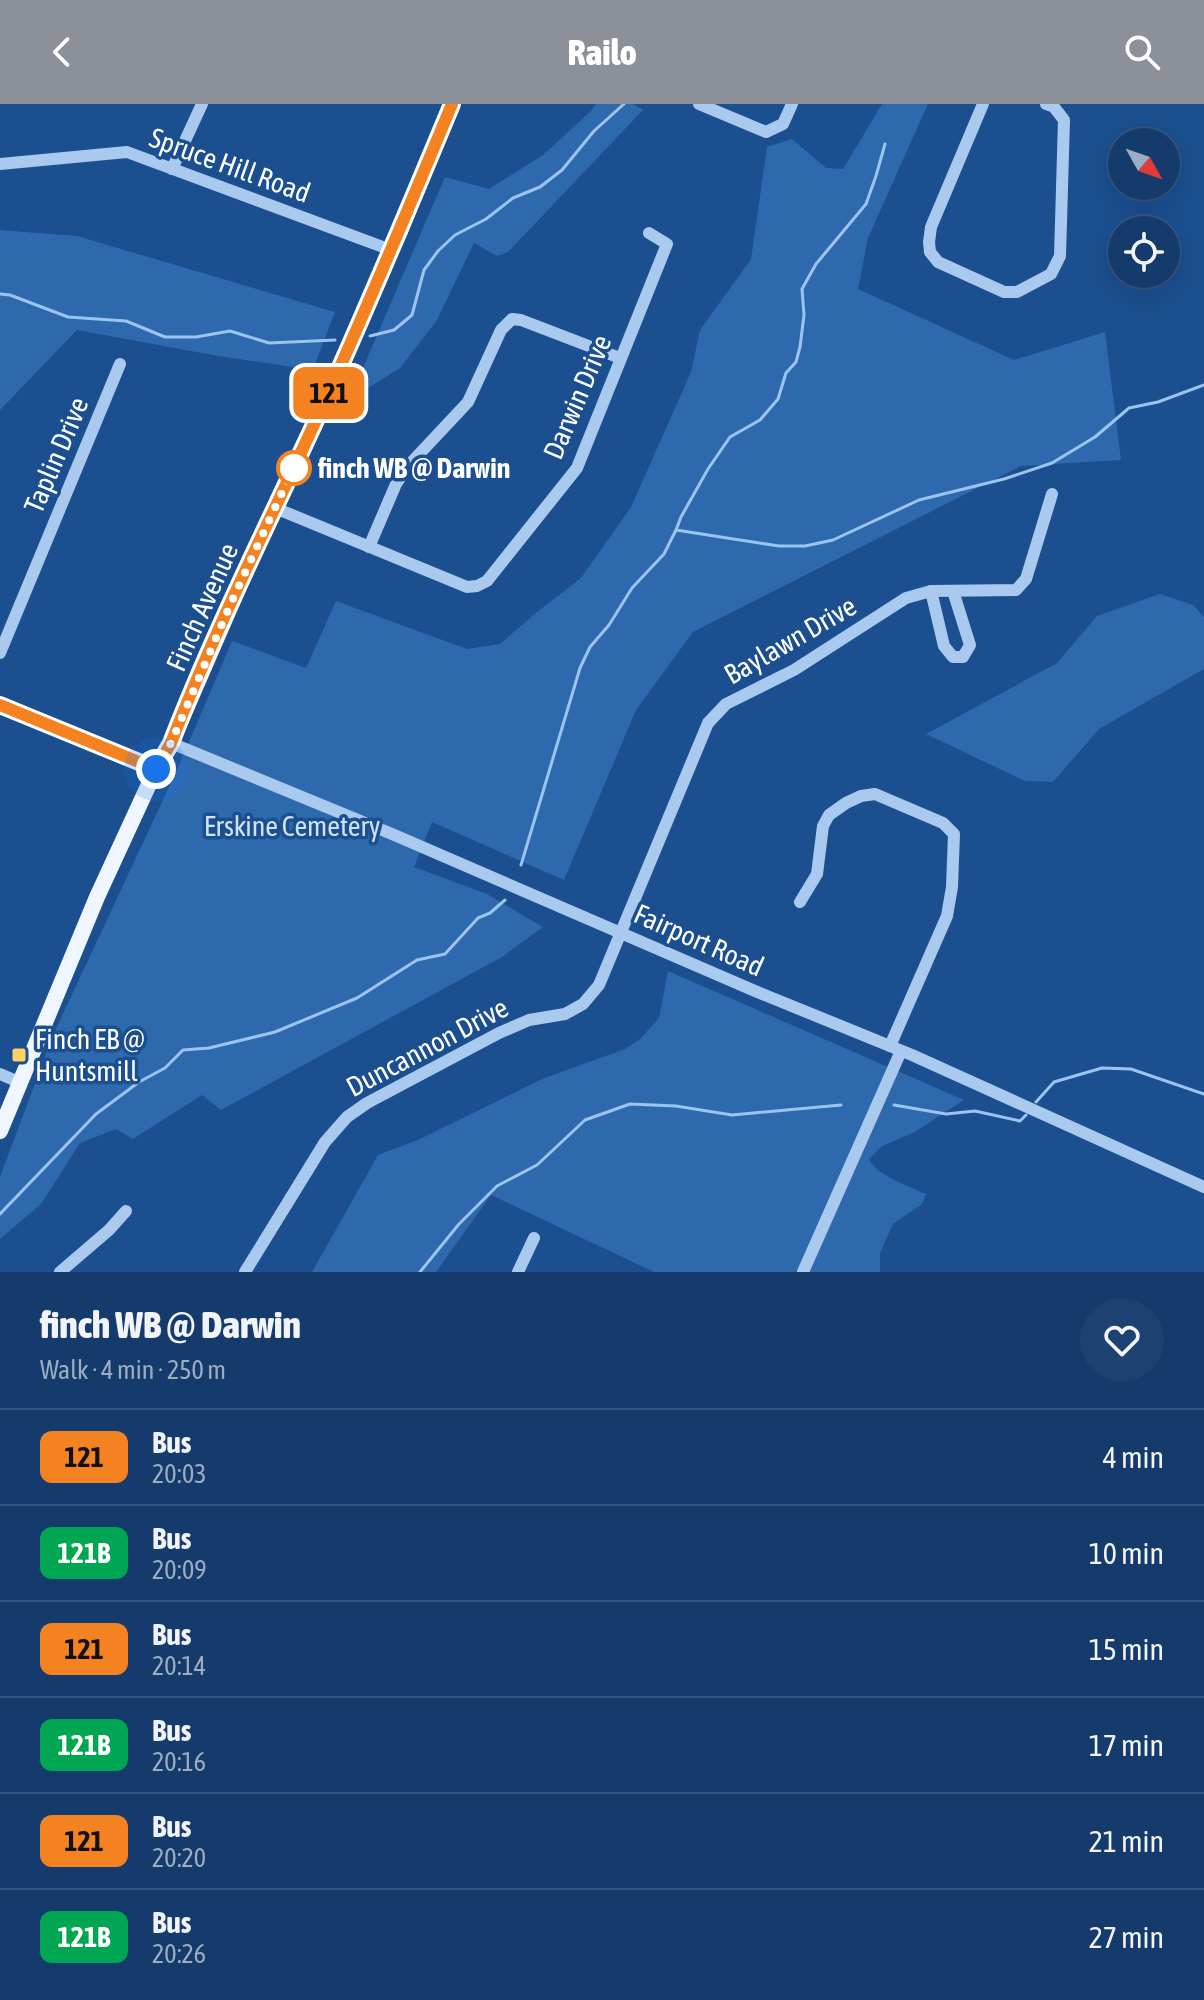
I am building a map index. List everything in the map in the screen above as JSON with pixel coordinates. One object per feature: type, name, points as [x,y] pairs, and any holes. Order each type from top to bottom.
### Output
[{"type":"main road","name":"Finch Avenue","points":[[0,1131],[97,897],[171,743],[231,603],[333,383],[452,104]]},
{"type":"street","points":[[172,169],[202,104]]},
{"type":"street","points":[[699,104],[766,132],[783,124],[792,104]]},
{"type":"street","points":[[983,104],[931,227],[930,252],[938,262],[1004,292],[1017,292],[1051,274],[1060,256],[1064,120],[1054,107],[1046,104]]},
{"type":"street","name":"Spruce Hill Road","points":[[0,164],[127,152],[391,250]]},
{"type":"street","name":"Darwin Drive","points":[[275,508],[467,587],[487,581],[577,468],[667,244],[649,233]]},
{"type":"street","points":[[369,547],[396,484],[408,466],[468,402],[501,330],[512,319],[620,358]]},
{"type":"street","name":"Taplin Drive","points":[[0,653],[120,364]]},
{"type":"street","name":"Baylawn Drive","points":[[620,931],[708,723],[726,704],[794,670],[906,598],[931,591],[1016,590],[1026,579],[1052,494]]},
{"type":"street","points":[[931,591],[944,646],[953,657],[963,657],[970,645],[953,591]]},
{"type":"street","points":[[0,705],[156,769]]},
{"type":"street","name":"Fairport Road","points":[[171,743],[379,828],[755,991],[895,1048],[1204,1187]]},
{"type":"street","points":[[800,902],[817,874],[823,826],[829,815],[861,796],[875,794],[943,823],[954,834],[952,887],[947,916],[803,1272]]},
{"type":"street","name":"Duncannon Drive","points":[[245,1272],[325,1142],[347,1117],[367,1103],[499,1033],[529,1020],[565,1014],[583,1004],[599,985],[620,931]]},
{"type":"street","points":[[0,1074],[21,1083]]},
{"type":"street","points":[[60,1272],[109,1230],[126,1211]]},
{"type":"street","points":[[518,1272],[534,1238]]},
{"type":"green space","points":[[596,104],[633,104],[643,110],[508,252],[497,256],[474,243],[436,322],[400,368],[365,390],[353,391],[445,177],[489,189],[543,155]]},
{"type":"green space","name":"Erskine Cemetery","points":[[882,104],[928,104],[868,238],[858,289],[1014,360],[1105,332],[1121,460],[1021,466],[693,632],[636,710],[564,880],[432,822],[414,867],[487,894],[543,927],[502,957],[221,1110],[202,1095],[133,1139],[116,1129],[80,1143],[41,1204],[0,1239],[0,1177],[53,1035],[177,770],[232,641],[306,668],[336,601],[467,649],[500,644],[581,578],[631,507],[691,372],[700,330],[751,259],[767,147],[792,139],[826,168],[843,169]]},
{"type":"green space","points":[[0,230],[77,236],[335,312],[313,370],[77,330],[0,410]]},
{"type":"green space","points":[[1160,594],[1193,605],[1204,617],[1204,669],[1099,729],[1053,782],[1025,781],[926,734],[1057,663],[1097,616]]},
{"type":"green space","points":[[668,971],[964,1100],[913,1133],[882,1146],[869,1159],[879,1171],[926,1194],[922,1204],[893,1224],[880,1253],[880,1272],[654,1272],[491,1195],[436,1272],[312,1272],[378,1155],[418,1140],[542,1079],[625,1049],[640,1039],[659,1018]]},
{"type":"waterway","points":[[370,336],[394,330],[412,315],[424,270],[455,235],[486,219],[513,198],[540,187],[562,170],[594,131],[624,104]]},
{"type":"waterway","points":[[521,865],[580,668],[590,647],[609,625],[632,588],[664,554],[708,469],[730,437],[760,420],[778,399],[786,373],[796,362],[800,347],[804,315],[802,289],[816,264],[866,204],[885,144]]},
{"type":"waterway","points":[[0,294],[68,317],[126,321],[165,337],[196,337],[230,331],[269,343],[335,340]]},
{"type":"waterway","points":[[676,530],[779,546],[805,546],[833,540],[919,500],[1004,479],[1052,463],[1095,437],[1129,408],[1158,402],[1204,385]]},
{"type":"waterway","points":[[0,1214],[96,1114],[139,1082],[165,1068],[183,1050],[209,1048],[275,1032],[357,998],[417,960],[445,954],[478,918],[490,913],[505,900]]},
{"type":"waterway","points":[[1036,1102],[1054,1082],[1102,1068],[1131,1069],[1204,1094]]},
{"type":"waterway","points":[[420,1272],[459,1224],[497,1186],[537,1165],[585,1120],[630,1104],[676,1106],[732,1115],[841,1105]]},
{"type":"waterway","points":[[894,1105],[946,1114],[975,1111],[1020,1121],[1026,1115]]},
{"type":"bus line","name":"121","points":[[0,705],[156,769],[171,743],[251,559],[333,383],[452,104]]},
{"type":"place","name":"finch WB @ Darwin","points":[[294,468]]},
{"type":"place","name":"Finch EB @ Huntsmill","points":[[19,1055]]},
{"type":"route","points":[[156,769],[171,743],[298,458],[294,468]]}]
